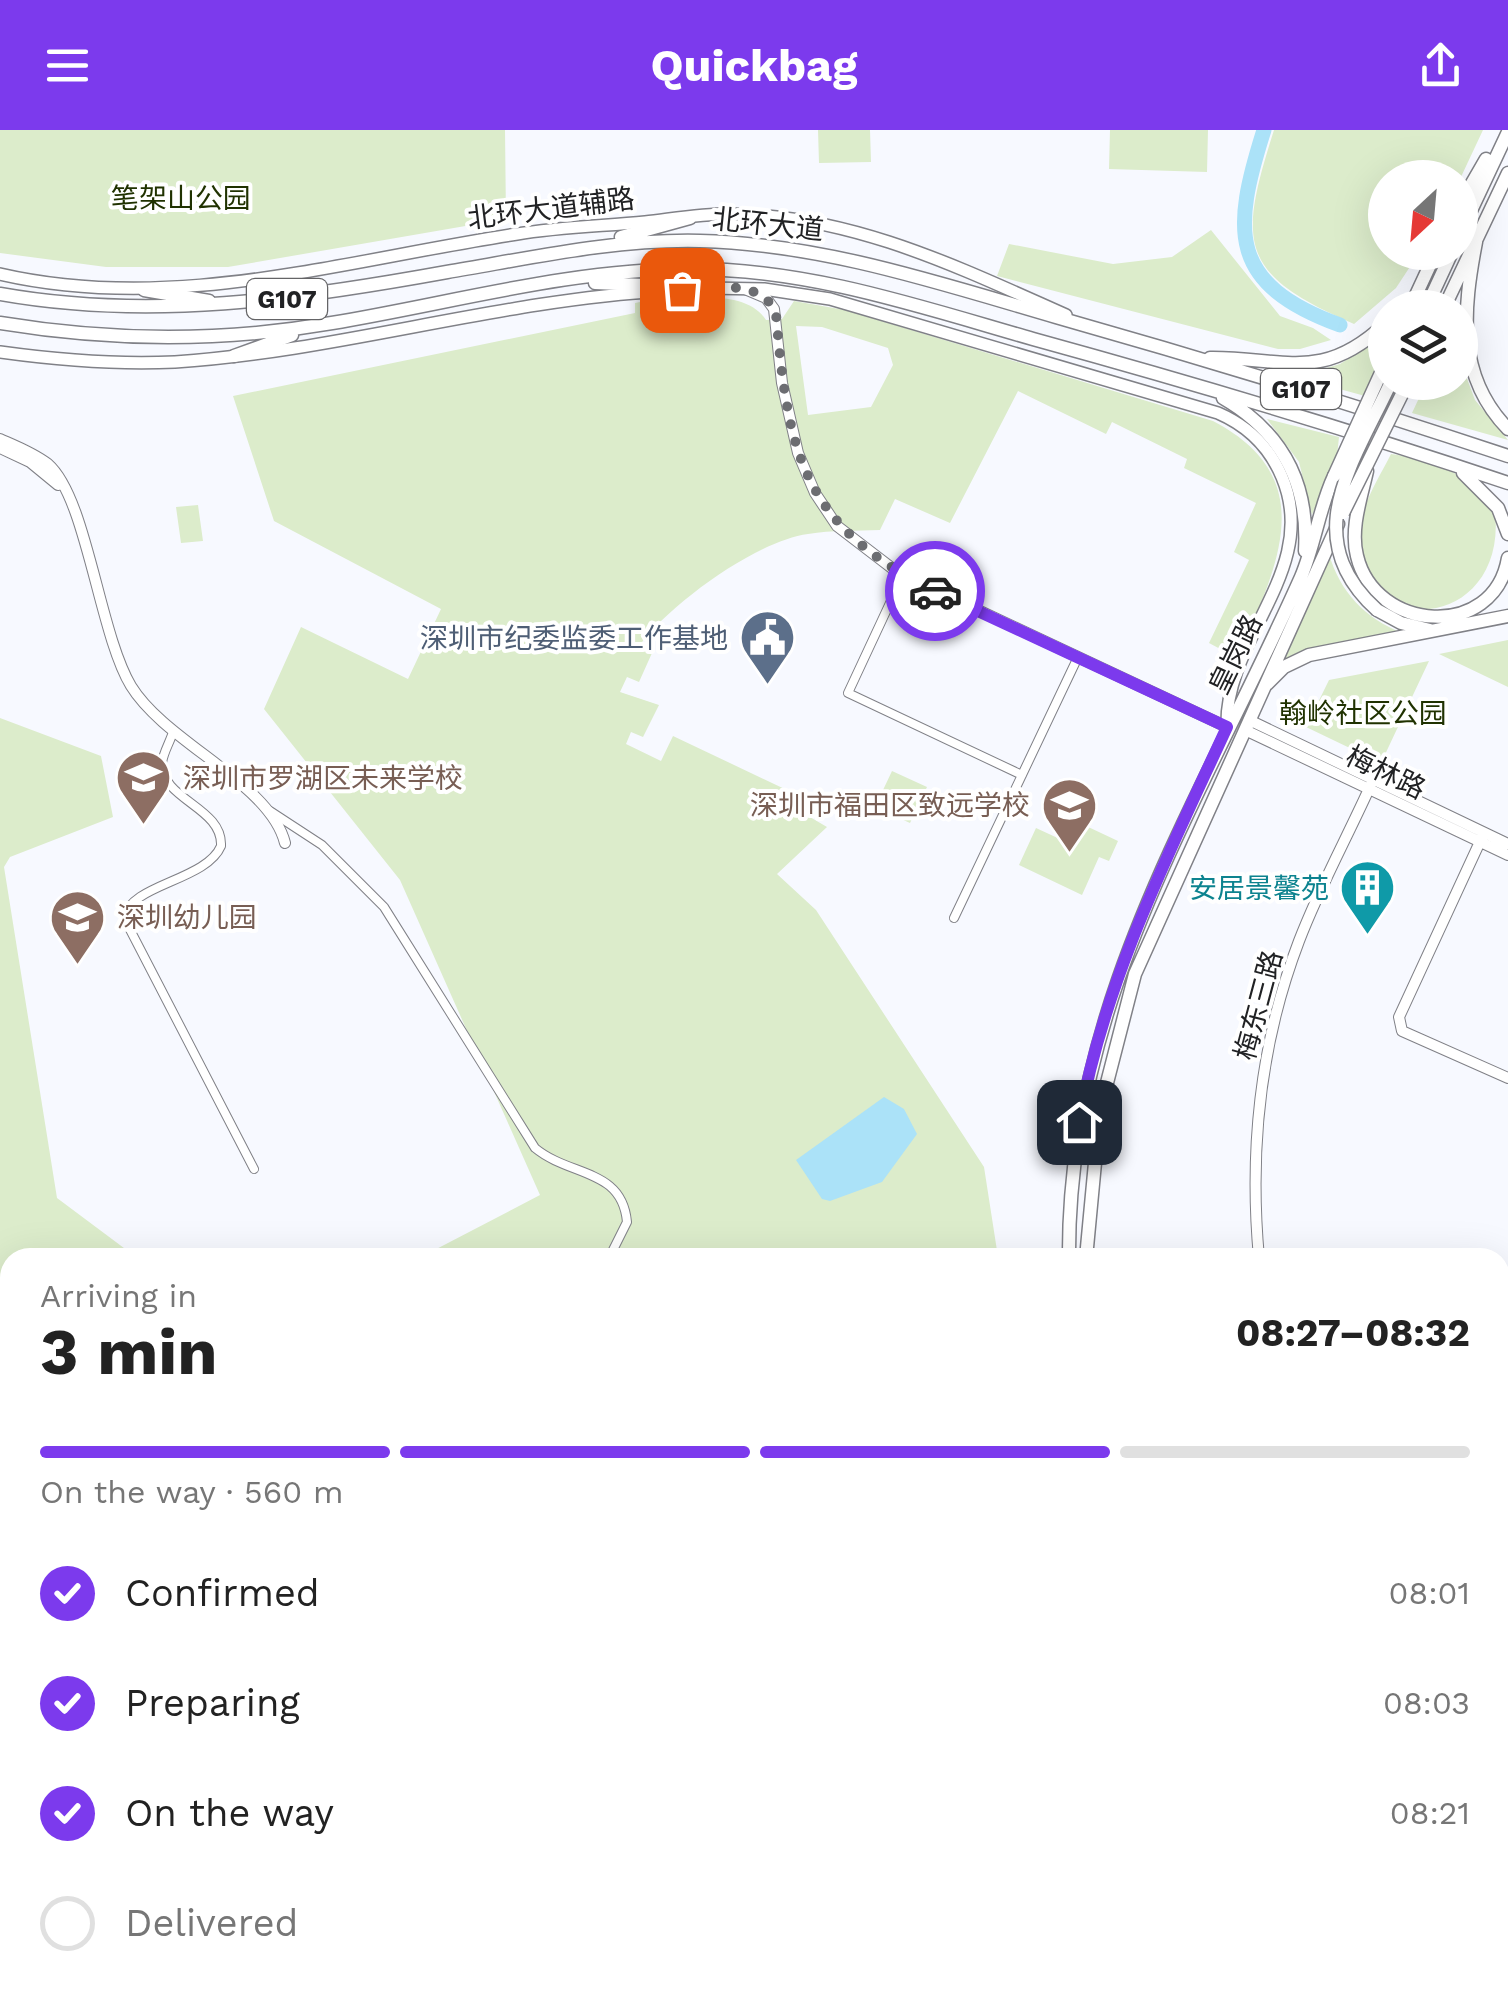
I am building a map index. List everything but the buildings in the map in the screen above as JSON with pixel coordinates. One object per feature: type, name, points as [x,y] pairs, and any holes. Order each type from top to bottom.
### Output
[{"type":"highway","points":[[1478,172],[1501,130]]},
{"type":"highway","points":[[1478,196],[1508,132]]},
{"type":"highway","points":[[1478,238],[1508,173]]},
{"type":"highway","points":[[570,250],[690,218]]},
{"type":"highway","name":"北环大道","points":[[0,294],[96,306],[226,305],[320,294],[570,250],[700,241],[820,253],[1198,358],[1508,456]]},
{"type":"highway","name":"北环大道","points":[[0,323],[66,332],[178,337],[330,324],[542,284],[629,272],[723,270],[806,278],[1192,383],[1508,483]]},
{"type":"highway","points":[[1419,290],[1428,270]]},
{"type":"highway","points":[[1471,270],[1465,307],[1466,344],[1480,392],[1508,429]]},
{"type":"highway","points":[[542,284],[716,288]]},
{"type":"highway","points":[[1417,290],[1421,285]]},
{"type":"highway","points":[[144,290],[226,305]]},
{"type":"highway","points":[[234,356],[330,324]]},
{"type":"highway","points":[[1198,358],[1232,357],[1272,366],[1303,366],[1346,351],[1368,336]]},
{"type":"highway","points":[[1192,383],[1252,417],[1286,456],[1302,496],[1306,523],[1300,578]]},
{"type":"highway","name":"皇岗路","points":[[1069,1248],[1074,1152],[1097,1038],[1142,912],[1300,578],[1334,476],[1369,400]]},
{"type":"highway","points":[[1383,400],[1340,494],[1334,524],[1339,556],[1350,579],[1377,610],[1416,628],[1451,630]]},
{"type":"highway","name":"皇岗路","points":[[1087,1248],[1092,1158],[1119,1024],[1154,928],[1399,400]]},
{"type":"highway","points":[[1449,463],[1488,494],[1508,534]]},
{"type":"highway","points":[[1368,466],[1356,523],[1356,554],[1366,579],[1387,601],[1415,615],[1446,618],[1472,610],[1496,589],[1508,558]]},
{"type":"highway","points":[[1262,690],[1284,667],[1308,655],[1508,616]]},
{"type":"main road","name":"北环大道辅路","points":[[0,274],[71,286],[144,290],[252,280],[519,233],[748,215],[871,236],[970,270],[1092,327]]},
{"type":"main road","points":[[0,352],[114,363],[234,356],[551,300],[716,288],[818,296],[880,296]]},
{"type":"main road","points":[[818,296],[1232,420],[1258,438],[1277,464],[1291,504],[1293,526],[1286,564],[1228,696],[1227,727]]},
{"type":"street","points":[[742,288],[766,298],[776,314]]},
{"type":"street","points":[[793,293],[780,300],[776,314],[787,414],[815,493],[838,526],[903,575],[1227,727]]},
{"type":"street","points":[[0,439],[47,464],[66,488],[126,678],[172,732],[353,873],[390,916],[535,1148],[568,1168],[611,1182],[618,1192],[627,1222],[614,1248]]},
{"type":"street","points":[[0,448],[45,472],[70,502]]},
{"type":"street","points":[[903,575],[848,693],[1022,775]]},
{"type":"street","points":[[954,918],[1078,658]]},
{"type":"street","name":"梅林路","points":[[1247,725],[1482,837],[1508,855]]},
{"type":"street","points":[[172,732],[162,763],[165,776],[217,827],[220,846],[206,864],[132,903],[124,918],[254,1169]]},
{"type":"street","name":"梅东三路","points":[[1259,1248],[1256,1145],[1270,1038],[1298,941],[1371,784]]},
{"type":"street","points":[[270,810],[286,843]]},
{"type":"street","points":[[1482,837],[1399,1017],[1402,1031],[1508,1078]]},
{"type":"street","name":"梅林路","points":[[1482,837],[1508,844]]},
{"type":"green space","name":"笔架山公园","points":[[0,130],[505,130],[506,219],[228,267],[106,267],[0,253]]},
{"type":"green space","points":[[818,130],[870,130],[871,162],[819,163]]},
{"type":"green space","points":[[1110,130],[1208,130],[1207,172],[1109,169]]},
{"type":"green space","points":[[1274,130],[1483,130],[1469,160],[1368,160],[1368,270],[1408,270],[1394,290],[1368,290],[1368,312],[1354,324],[1288,289],[1268,271],[1257,251],[1253,228],[1262,169]]},
{"type":"green space","points":[[1211,230],[1280,316],[1313,328],[1331,340],[1300,349],[1278,349],[997,276],[1009,244],[1113,264],[1172,257]]},
{"type":"green space","points":[[697,298],[744,303],[766,320],[782,319],[794,301],[845,310],[1213,421],[1249,445],[1271,473],[1280,502],[1281,534],[1274,567],[1233,669],[1225,665],[1224,651],[1209,643],[1249,560],[1234,552],[1256,503],[1184,468],[1187,459],[1112,422],[1106,434],[1018,391],[950,523],[895,499],[880,530],[808,534],[787,539],[740,561],[692,594],[653,629],[639,646],[652,653],[639,682],[627,677],[620,692],[659,705],[643,737],[631,732],[626,744],[661,761],[673,736],[791,792],[786,803],[827,827],[777,874],[816,910],[984,1167],[997,1248],[438,1248],[540,1195],[400,880],[264,709],[301,627],[408,679],[441,609],[274,521],[233,396],[635,313],[635,303]],"holes":[[[796,326],[822,327],[888,348],[893,365],[871,407],[808,415]]]},
{"type":"green space","points":[[1368,346],[1365,396],[1296,377],[1340,364]]},
{"type":"green space","points":[[1418,400],[1475,400],[1508,440],[1412,413]]},
{"type":"green space","points":[[1267,419],[1339,437],[1337,456],[1312,515],[1299,462]]},
{"type":"green space","points":[[1391,454],[1451,471],[1478,489],[1495,512],[1493,552],[1479,581],[1457,600],[1431,609],[1404,607],[1381,593],[1365,568],[1361,522],[1371,491]]},
{"type":"green space","points":[[198,505],[203,541],[181,543],[176,507]]},
{"type":"green space","points":[[1329,554],[1340,580],[1356,602],[1377,620],[1402,633],[1284,662]]},
{"type":"green space","points":[[1508,640],[1508,687],[1439,654]]},
{"type":"green space","name":"翰岭社区公园","points":[[1429,661],[1381,763],[1306,727],[1329,680]]},
{"type":"green space","points":[[0,718],[101,756],[113,817],[10,857],[4,867],[57,1198],[124,1248],[0,1248]]},
{"type":"green space","points":[[892,771],[927,787],[910,823],[875,807]]},
{"type":"green space","points":[[1084,825],[1118,841],[1109,861],[1099,857],[1082,895],[1019,865],[1036,828],[1075,846]]},
{"type":"water","points":[[884,1097],[904,1109],[917,1134],[882,1182],[830,1201],[822,1199],[796,1160]]},
{"type":"waterway","points":[[1264,130],[1247,197],[1244,225],[1248,250],[1258,272],[1276,291],[1303,309],[1340,325]]},
{"type":"way so far","points":[[682,290],[742,288],[770,302],[776,314],[787,414],[815,493],[838,526],[858,544],[896,572],[935,591]]},
{"type":"place","name":"深圳市纪委监委工作基地","points":[[767,687]]},
{"type":"place","name":"深圳市罗湖区未来学校","points":[[144,827]]},
{"type":"place","name":"深圳市福田区致远学校","points":[[1069,854]]},
{"type":"place","name":"安居景馨苑","points":[[1368,937]]},
{"type":"place","name":"深圳幼儿园","points":[[78,966]]},
{"type":"route","points":[[935,591],[1227,727],[1125,952],[1097,1038],[1079,1122]]}]
